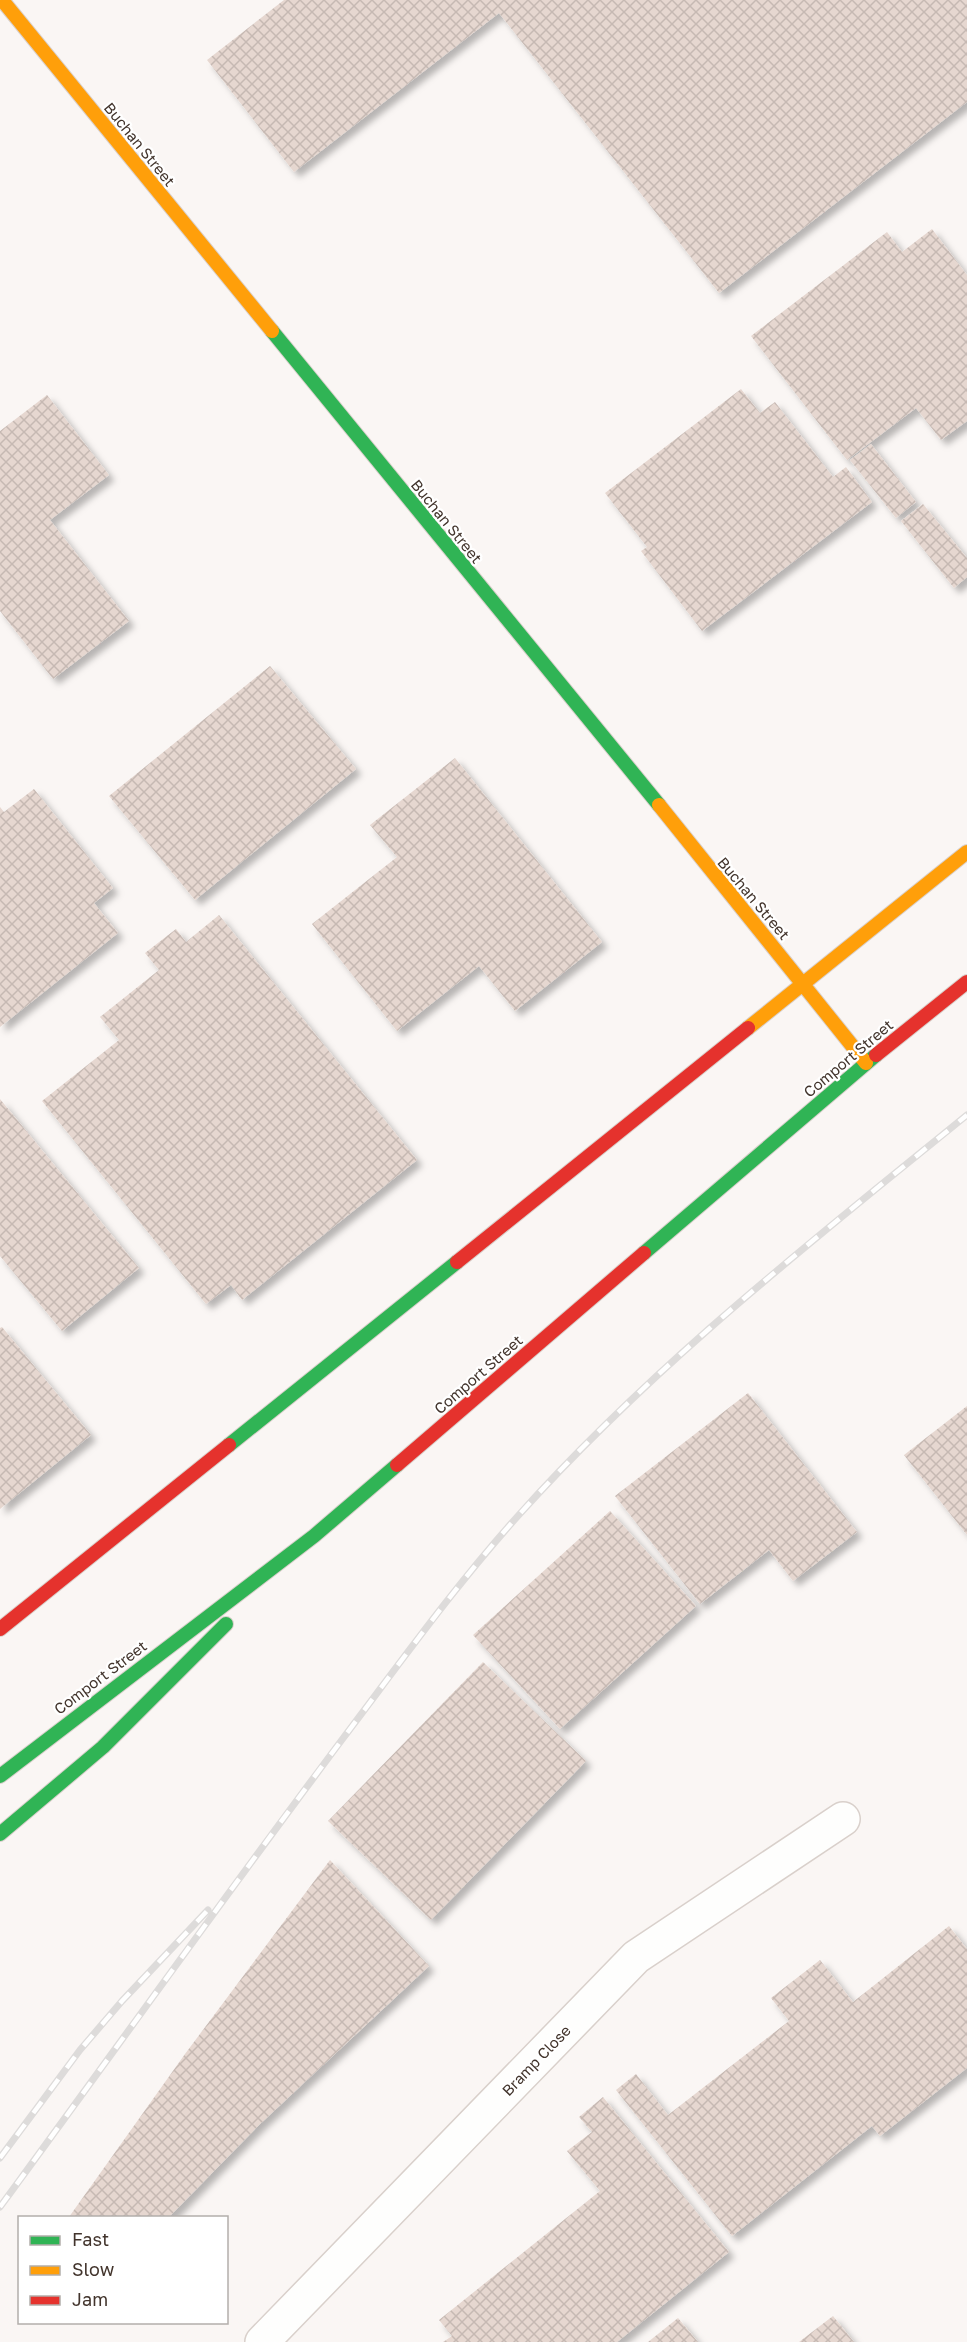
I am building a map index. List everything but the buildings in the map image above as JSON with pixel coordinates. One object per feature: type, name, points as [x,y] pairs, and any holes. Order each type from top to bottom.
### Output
[{"type":"main road","name":"Buchan Street","points":[[2,0],[803,982],[866,1063]]},
{"type":"main road","points":[[0,1629],[967,852]]},
{"type":"main road","name":"Comport Street","points":[[0,1776],[314,1536],[866,1063],[967,982]]},
{"type":"main road","points":[[0,1834],[103,1747],[314,1536]]},
{"type":"street","name":"Bramp Close","points":[[262,2342],[636,1956],[843,1819]]},
{"type":"railway","points":[[0,2207],[344,1737],[450,1597],[517,1517],[622,1408],[678,1357],[792,1258],[967,1115]]},
{"type":"railway","points":[[0,2158],[80,2050],[122,2001],[208,1910]]},
{"type":"traffic: fast","points":[[272,331],[659,805]]},
{"type":"traffic: fast","points":[[644,1253],[876,1055]]},
{"type":"traffic: fast","points":[[229,1445],[457,1262]]},
{"type":"traffic: fast","points":[[0,1776],[314,1536],[397,1465]]},
{"type":"traffic: fast","points":[[0,1834],[103,1747],[226,1624]]},
{"type":"traffic: slow","points":[[2,0],[272,331]]},
{"type":"traffic: slow","points":[[659,805],[866,1063]]},
{"type":"traffic: slow","points":[[748,1028],[967,852]]},
{"type":"traffic: jam","points":[[876,1055],[967,982]]},
{"type":"traffic: jam","points":[[457,1262],[748,1028]]},
{"type":"traffic: jam","points":[[397,1465],[644,1253]]},
{"type":"traffic: jam","points":[[0,1629],[229,1445]]}]
